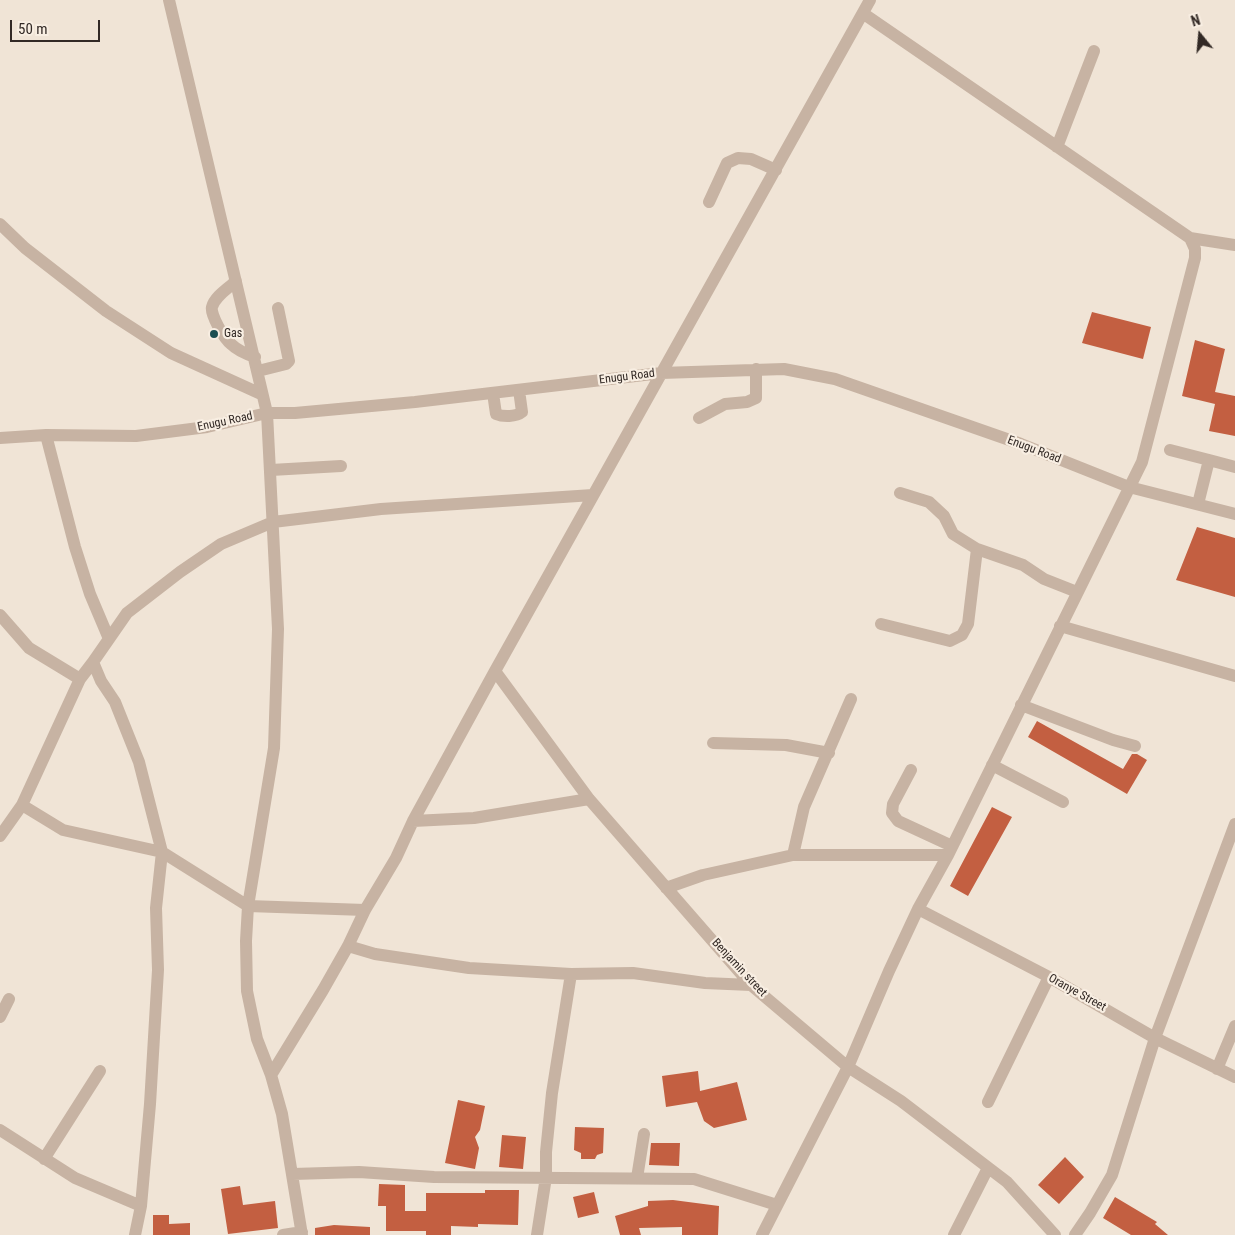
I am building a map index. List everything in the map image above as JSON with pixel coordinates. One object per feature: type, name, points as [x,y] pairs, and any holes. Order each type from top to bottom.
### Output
[{"type":"street","points":[[169,0],[267,413],[278,629],[274,748],[248,906],[246,941],[247,991],[257,1039],[271,1075],[282,1114],[302,1234],[283,1235]]},
{"type":"street","points":[[271,1075],[348,946],[365,910],[396,858],[413,821],[495,671],[864,14],[870,0]]},
{"type":"street","points":[[864,14],[1190,238],[1235,245]]},
{"type":"street","points":[[1057,146],[1094,51]]},
{"type":"street","points":[[709,202],[727,163],[738,158],[751,159],[776,170]]},
{"type":"street","points":[[0,224],[25,248],[106,311],[171,353],[261,394]]},
{"type":"street","points":[[762,1235],[848,1066],[889,970],[918,909],[950,851],[1142,462],[1195,258],[1195,250],[1190,238]]},
{"type":"street","points":[[236,281],[212,305],[211,313],[230,344],[241,352],[255,357]]},
{"type":"street","points":[[258,371],[286,364],[289,361],[278,308]]},
{"type":"street","points":[[699,418],[725,404],[747,402],[756,398],[756,369]]},
{"type":"street","name":"Enugu Road","points":[[0,438],[46,435],[136,436],[207,427],[267,413],[304,412],[493,393],[661,373],[784,369],[835,379],[1021,444],[1129,487],[1235,514]]},
{"type":"street","points":[[493,393],[496,414],[499,416],[517,415],[522,412],[519,390]]},
{"type":"street","points":[[46,435],[75,547],[90,594],[109,639]]},
{"type":"street","points":[[1170,450],[1235,467]]},
{"type":"street","points":[[1198,504],[1209,460]]},
{"type":"street","points":[[271,470],[341,466]]},
{"type":"street","points":[[900,494],[929,502],[944,516],[953,534],[977,549],[1023,565],[1044,579],[1077,592]]},
{"type":"street","points":[[0,836],[22,805],[80,679],[127,613],[180,572],[221,544],[273,522],[381,509],[593,495]]},
{"type":"street","points":[[881,624],[950,641],[962,635],[968,624],[977,549]]},
{"type":"street","points":[[0,615],[29,648],[80,679]]},
{"type":"street","points":[[1060,626],[1235,676]]},
{"type":"street","points":[[93,662],[101,681],[115,702],[139,762],[162,852],[156,908],[158,970],[150,1104],[141,1206],[136,1235]]},
{"type":"street","name":"Benjamin street","points":[[495,671],[589,799],[751,985],[848,1066],[901,1101],[1007,1182],[1055,1235]]},
{"type":"street","points":[[793,856],[804,807],[851,699]]},
{"type":"street","points":[[1021,705],[1113,740],[1134,746]]},
{"type":"street","points":[[713,743],[786,744],[829,753]]},
{"type":"street","points":[[992,765],[1063,802]]},
{"type":"street","points":[[911,770],[893,804],[892,813],[898,821],[950,851]]},
{"type":"street","points":[[413,821],[474,818],[589,799]]},
{"type":"street","points":[[22,805],[64,830],[162,852],[248,906],[365,910]]},
{"type":"street","points":[[1075,1235],[1112,1174],[1155,1038],[1235,824]]},
{"type":"street","points":[[666,888],[702,875],[793,856],[950,851]]},
{"type":"street","name":"Oranye Street","points":[[918,909],[1049,977],[1155,1038],[1235,1077]]},
{"type":"street","points":[[348,946],[375,954],[468,968],[570,974],[633,972],[705,983],[751,985]]},
{"type":"street","points":[[537,1235],[546,1177],[546,1152],[552,1093],[570,974]]},
{"type":"street","points":[[988,1102],[1049,977]]},
{"type":"street","points":[[0,1017],[9,999]]},
{"type":"street","points":[[1217,1069],[1235,1026]]},
{"type":"street","points":[[44,1159],[100,1071]]},
{"type":"street","points":[[0,1130],[75,1178],[141,1206]]},
{"type":"street","points":[[638,1178],[644,1134]]},
{"type":"street","points":[[954,1235],[988,1168]]},
{"type":"street","points":[[293,1174],[359,1172],[434,1177],[694,1179],[778,1205]]},
{"type":"building","points":[[1092,312],[1151,327],[1143,359],[1082,343]]},
{"type":"building","points":[[1195,340],[1225,349],[1215,392],[1235,396],[1235,436],[1209,431],[1215,404],[1182,396]]},
{"type":"building","points":[[1197,527],[1235,538],[1235,597],[1176,580]]},
{"type":"building","points":[[1037,721],[1123,769],[1132,754],[1137,754],[1147,760],[1127,794],[1028,737]]},
{"type":"building","points":[[992,807],[1012,817],[968,896],[950,886]]},
{"type":"building","points":[[698,1071],[700,1091],[737,1082],[747,1120],[714,1128],[704,1121],[697,1102],[666,1107],[662,1076]]},
{"type":"building","points":[[458,1100],[485,1106],[480,1130],[475,1137],[479,1148],[475,1169],[445,1163]]},
{"type":"building","points":[[575,1127],[604,1128],[603,1153],[597,1155],[595,1159],[581,1159],[581,1153],[574,1150]]},
{"type":"building","points":[[502,1135],[526,1137],[523,1169],[499,1167]]},
{"type":"building","points":[[651,1143],[680,1143],[679,1166],[649,1165]]},
{"type":"building","points":[[1065,1157],[1084,1177],[1059,1204],[1038,1185]]},
{"type":"building","points":[[379,1184],[405,1185],[405,1211],[426,1211],[426,1193],[485,1193],[485,1190],[519,1190],[518,1225],[478,1224],[478,1227],[451,1226],[451,1235],[426,1235],[426,1231],[386,1231],[386,1206],[378,1206]]},
{"type":"building","points":[[240,1186],[243,1205],[275,1201],[278,1228],[228,1234],[221,1189]]},
{"type":"building","points":[[594,1192],[599,1213],[578,1218],[573,1197]]},
{"type":"building","points":[[1115,1197],[1157,1222],[1155,1224],[1168,1235],[1131,1235],[1103,1218]]},
{"type":"building","points":[[673,1200],[719,1206],[718,1235],[682,1235],[682,1227],[639,1228],[641,1235],[620,1235],[615,1216],[648,1206],[648,1201]]},
{"type":"building","points":[[153,1215],[169,1215],[169,1224],[190,1223],[190,1235],[153,1235]]},
{"type":"building","points":[[334,1225],[370,1227],[370,1235],[315,1235],[315,1228]]},
{"type":"place","name":"Gas","points":[[214,334]]}]
